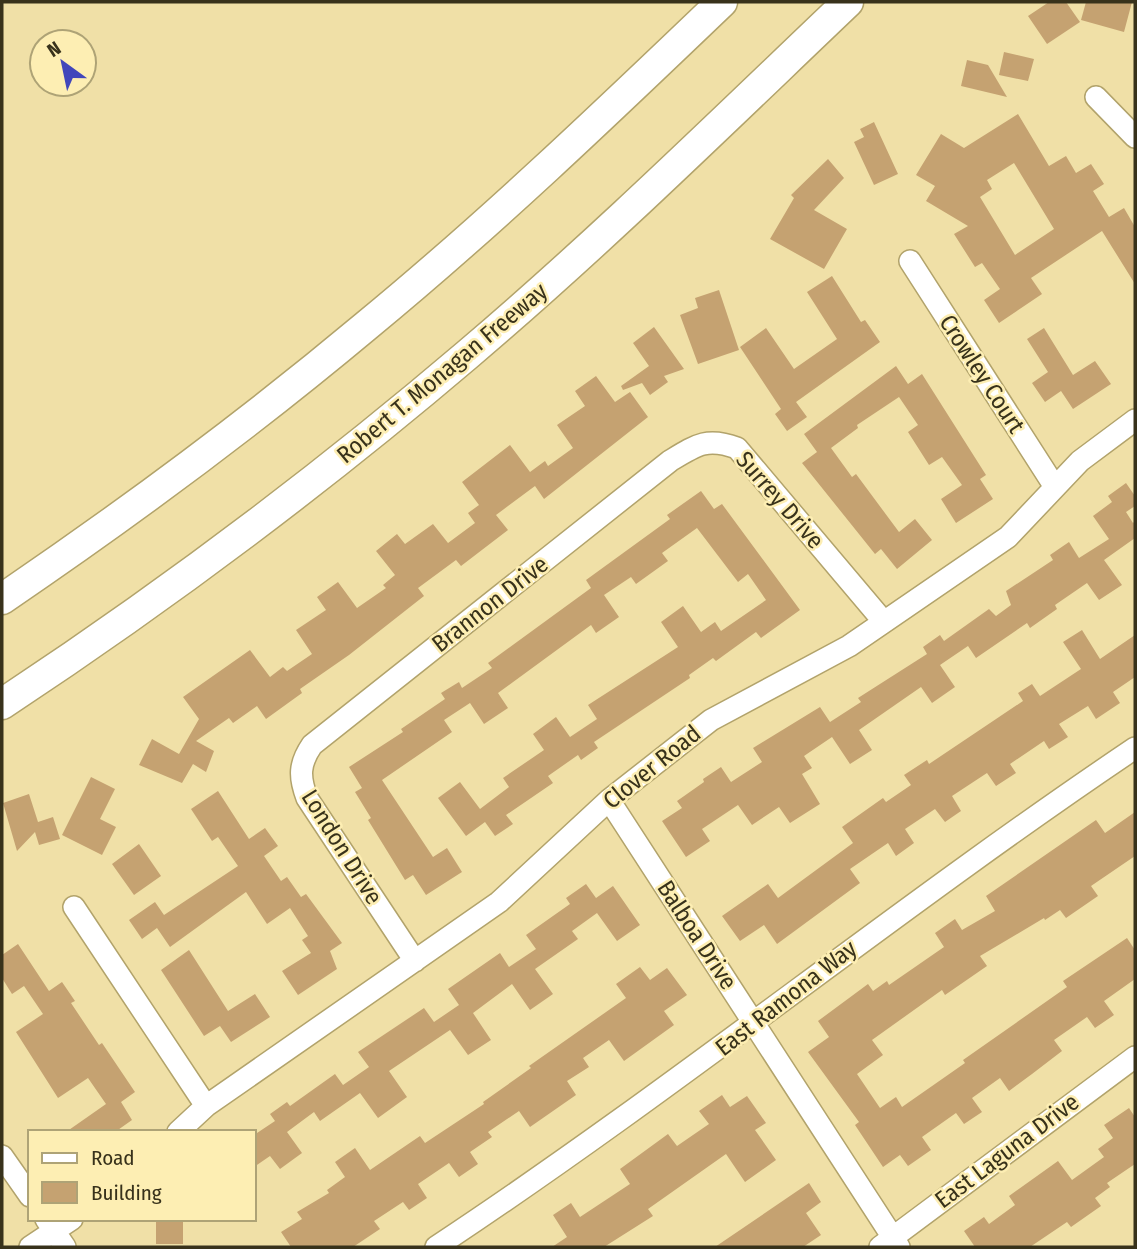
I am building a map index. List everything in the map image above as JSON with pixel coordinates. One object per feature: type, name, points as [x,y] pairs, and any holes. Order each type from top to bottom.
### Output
[{"type":"highway","points":[[2,599],[219,443],[366,326],[545,169],[722,2]]},
{"type":"highway","name":"Robert T. Monagan Freeway","points":[[2,704],[193,572],[400,411],[587,248],[848,2]]},
{"type":"street","points":[[1096,97],[1135,137]]},
{"type":"street","name":"Crowley Court","points":[[910,261],[1055,487]]},
{"type":"street","name":"Clover Road","points":[[180,1130],[206,1106],[499,902],[609,800],[711,720],[849,646],[1008,537],[1080,461],[1135,420]]},
{"type":"street","name":"Surrey Drive","points":[[654,474],[696,445],[719,442],[737,448],[884,622]]},
{"type":"street","name":"Brannon Drive","points":[[326,733],[654,474]]},
{"type":"street","name":"London Drive","points":[[326,733],[312,745],[303,758],[300,779],[307,798],[415,961]]},
{"type":"street","name":"East Ramona Way","points":[[436,1247],[538,1179],[755,1023],[987,849],[1135,748]]},
{"type":"street","name":"Balboa Drive","points":[[609,800],[755,1023],[891,1244]]},
{"type":"street","points":[[74,907],[206,1106]]},
{"type":"street","name":"East Laguna Drive","points":[[891,1244],[1135,1057]]},
{"type":"street","points":[[2,1156],[28,1193]]},
{"type":"street","points":[[30,1247],[59,1229]]},
{"type":"building","points":[[1049,2],[1066,2],[1080,22],[1047,44],[1028,16]]},
{"type":"building","points":[[1086,2],[1132,2],[1124,32],[1081,20]]},
{"type":"building","points":[[1004,52],[1034,59],[1028,81],[999,75]]},
{"type":"building","points":[[967,60],[988,65],[1007,97],[961,86]]},
{"type":"building","points":[[1018,114],[1049,166],[1066,156],[1076,173],[1091,164],[1104,184],[1093,191],[1109,217],[1124,208],[1135,227],[1135,284],[1102,231],[1031,278],[1042,294],[999,323],[984,300],[1000,289],[982,263],[975,267],[954,234],[968,226],[926,201],[935,186],[916,175],[941,134],[964,148]],"holes":[[[1014,163],[1054,229],[1015,255],[980,197],[992,189],[987,180]]]},
{"type":"building","points":[[874,122],[898,174],[874,185],[854,142],[864,137],[860,129]]},
{"type":"building","points":[[828,159],[844,178],[814,210],[847,229],[824,269],[770,239],[794,198],[791,195]]},
{"type":"building","points":[[832,276],[861,322],[865,320],[880,342],[796,402],[807,417],[787,431],[775,414],[781,409],[740,347],[766,328],[794,369],[837,339],[807,292]]},
{"type":"building","points":[[719,290],[739,350],[698,364],[680,315],[698,308],[695,298]]},
{"type":"building","points":[[654,327],[684,369],[664,376],[668,382],[650,395],[642,383],[623,390],[621,386],[649,366],[633,343]]},
{"type":"building","points":[[1044,328],[1073,375],[1095,361],[1111,384],[1073,409],[1061,391],[1045,402],[1032,383],[1048,372],[1027,339]]},
{"type":"building","points":[[896,366],[908,384],[922,374],[986,475],[980,479],[993,499],[956,523],[941,499],[962,485],[942,457],[929,465],[908,432],[918,425],[899,397],[857,425],[858,428],[831,448],[852,477],[856,474],[899,532],[915,519],[932,540],[897,569],[881,549],[875,554],[802,463],[817,452],[804,434]]},
{"type":"building","points":[[596,376],[615,402],[630,392],[648,417],[544,499],[535,486],[496,515],[508,530],[461,566],[456,560],[418,588],[424,596],[349,655],[300,689],[302,693],[266,719],[257,706],[233,723],[229,718],[196,741],[214,751],[206,772],[193,764],[182,783],[139,765],[152,739],[179,754],[199,719],[183,697],[250,650],[270,677],[283,667],[287,671],[312,654],[296,630],[326,610],[317,597],[338,582],[357,608],[386,588],[383,585],[395,575],[376,551],[397,534],[405,544],[433,524],[448,543],[475,523],[468,513],[479,505],[462,482],[510,445],[530,472],[545,461],[548,466],[573,448],[557,425],[585,406],[575,391]]},
{"type":"building","points":[[1126,483],[1135,496],[1135,506],[1126,512],[1133,523],[1135,521],[1135,538],[1104,560],[1122,585],[1099,600],[1087,583],[1055,605],[1057,609],[1030,628],[1027,623],[976,658],[968,646],[940,665],[955,687],[932,703],[921,687],[859,730],[872,750],[850,764],[832,737],[804,756],[812,768],[802,774],[820,804],[790,823],[779,807],[752,825],[738,805],[702,829],[710,841],[686,857],[662,821],[682,808],[677,801],[721,767],[731,782],[762,762],[753,748],[820,707],[830,722],[861,702],[858,698],[927,654],[923,647],[940,635],[944,641],[989,609],[996,616],[1011,605],[1006,591],[1053,560],[1050,555],[1069,542],[1079,558],[1109,539],[1093,516],[1112,502],[1108,496]]},
{"type":"building","points":[[701,491],[714,509],[722,504],[800,610],[761,638],[756,632],[716,661],[713,658],[689,675],[690,678],[594,742],[598,748],[581,760],[578,755],[548,776],[553,783],[506,815],[513,824],[495,836],[485,822],[466,836],[438,798],[460,782],[480,809],[509,787],[503,778],[544,750],[533,734],[556,717],[570,737],[597,719],[588,705],[678,647],[661,622],[683,606],[701,632],[715,622],[721,631],[766,600],[748,574],[738,582],[697,528],[662,553],[668,561],[636,584],[631,577],[604,595],[619,617],[596,633],[591,625],[498,693],[508,708],[484,724],[470,703],[444,720],[452,732],[382,780],[433,857],[447,848],[462,872],[426,895],[413,875],[405,880],[368,820],[371,818],[355,792],[362,788],[349,767],[403,732],[401,729],[445,699],[441,693],[459,682],[462,688],[492,668],[488,663],[591,588],[586,580],[670,519],[667,515]]},
{"type":"building","points":[[1082,630],[1100,659],[1135,635],[1135,677],[1113,692],[1120,703],[1096,719],[1088,706],[1059,724],[1068,737],[1049,749],[1044,741],[1010,764],[1016,773],[996,786],[987,773],[952,796],[961,811],[945,822],[935,809],[905,829],[914,843],[896,856],[888,843],[850,869],[860,883],[777,944],[764,925],[740,941],[722,916],[768,884],[778,898],[853,843],[842,827],[883,798],[886,802],[911,785],[904,775],[927,760],[929,764],[1023,701],[1018,693],[1032,684],[1040,696],[1081,669],[1063,642]]},
{"type":"building","points":[[91,777],[115,789],[100,819],[116,827],[102,855],[62,835]]},
{"type":"building","points":[[218,791],[249,839],[265,828],[278,846],[264,856],[281,881],[287,877],[301,897],[306,894],[342,943],[330,951],[337,969],[298,995],[282,971],[311,953],[302,940],[308,936],[290,908],[267,924],[246,892],[170,947],[157,928],[142,939],[129,920],[155,902],[164,915],[238,866],[218,837],[212,841],[191,809]]},
{"type":"building","points":[[29,794],[38,822],[53,817],[60,839],[39,845],[35,832],[17,851],[3,803]]},
{"type":"building","points":[[1135,812],[1135,856],[1091,886],[1098,896],[1066,918],[1060,910],[980,956],[987,966],[945,995],[942,990],[872,1040],[883,1055],[857,1074],[880,1108],[896,1097],[902,1107],[965,1063],[963,1060],[1067,987],[1063,981],[1127,938],[1135,950],[1135,979],[1104,1001],[1114,1015],[1095,1028],[1087,1017],[1054,1040],[1062,1051],[1009,1091],[1000,1078],[972,1098],[982,1112],[964,1124],[956,1113],[922,1137],[931,1150],[908,1166],[900,1155],[883,1167],[855,1125],[859,1122],[808,1052],[829,1037],[818,1021],[868,984],[873,991],[887,981],[889,985],[944,947],[935,933],[955,919],[962,930],[995,911],[986,896],[1096,820],[1105,833]]},
{"type":"building","points":[[139,844],[161,876],[134,895],[112,864]]},
{"type":"building","points":[[586,884],[596,898],[613,886],[640,925],[617,941],[597,913],[572,931],[578,939],[535,969],[553,994],[530,1010],[512,984],[473,1013],[491,1040],[468,1055],[450,1030],[389,1071],[407,1097],[378,1118],[360,1093],[320,1121],[314,1112],[287,1132],[302,1153],[280,1169],[270,1156],[256,1166],[256,1134],[275,1121],[270,1114],[287,1102],[290,1106],[335,1074],[343,1085],[369,1067],[358,1052],[424,1008],[434,1022],[459,1005],[448,989],[500,953],[509,967],[536,949],[526,935],[570,904],[566,898]]},
{"type":"building","points":[[18,944],[49,991],[62,982],[75,1001],[71,1003],[135,1092],[121,1102],[132,1120],[118,1130],[69,1130],[106,1104],[88,1078],[58,1098],[16,1032],[43,1014],[24,986],[12,994],[2,978],[2,955]]},
{"type":"building","points":[[189,950],[228,1011],[255,994],[270,1017],[231,1042],[220,1026],[204,1036],[161,970]]},
{"type":"building","points":[[640,967],[650,980],[667,968],[687,995],[664,1011],[674,1025],[624,1061],[609,1040],[583,1058],[589,1067],[567,1081],[576,1095],[530,1127],[519,1111],[488,1132],[492,1137],[470,1152],[478,1164],[459,1177],[449,1163],[418,1184],[427,1198],[409,1210],[403,1202],[374,1221],[380,1229],[353,1247],[291,1247],[281,1232],[302,1219],[297,1212],[329,1193],[327,1190],[345,1177],[335,1162],[355,1148],[370,1170],[420,1136],[425,1143],[484,1104],[483,1102],[531,1068],[529,1066],[626,998],[616,984]]},
{"type":"building","points":[[722,1095],[730,1107],[747,1096],[766,1123],[755,1130],[776,1160],[745,1182],[726,1154],[648,1209],[653,1216],[604,1247],[552,1247],[567,1237],[553,1215],[571,1203],[580,1217],[630,1184],[620,1169],[668,1134],[677,1146],[709,1124],[699,1111]]},
{"type":"building","points":[[1129,1108],[1135,1117],[1135,1164],[1107,1183],[1110,1187],[1095,1198],[1101,1206],[1071,1227],[1067,1222],[1030,1247],[975,1247],[964,1231],[984,1217],[989,1224],[1015,1205],[1009,1196],[1058,1161],[1072,1180],[1104,1157],[1098,1149],[1113,1138],[1104,1125]]},
{"type":"building","points":[[809,1183],[821,1202],[806,1213],[821,1235],[803,1247],[715,1247]]},
{"type":"building","points":[[156,1221],[183,1221],[183,1244],[156,1244]]}]
